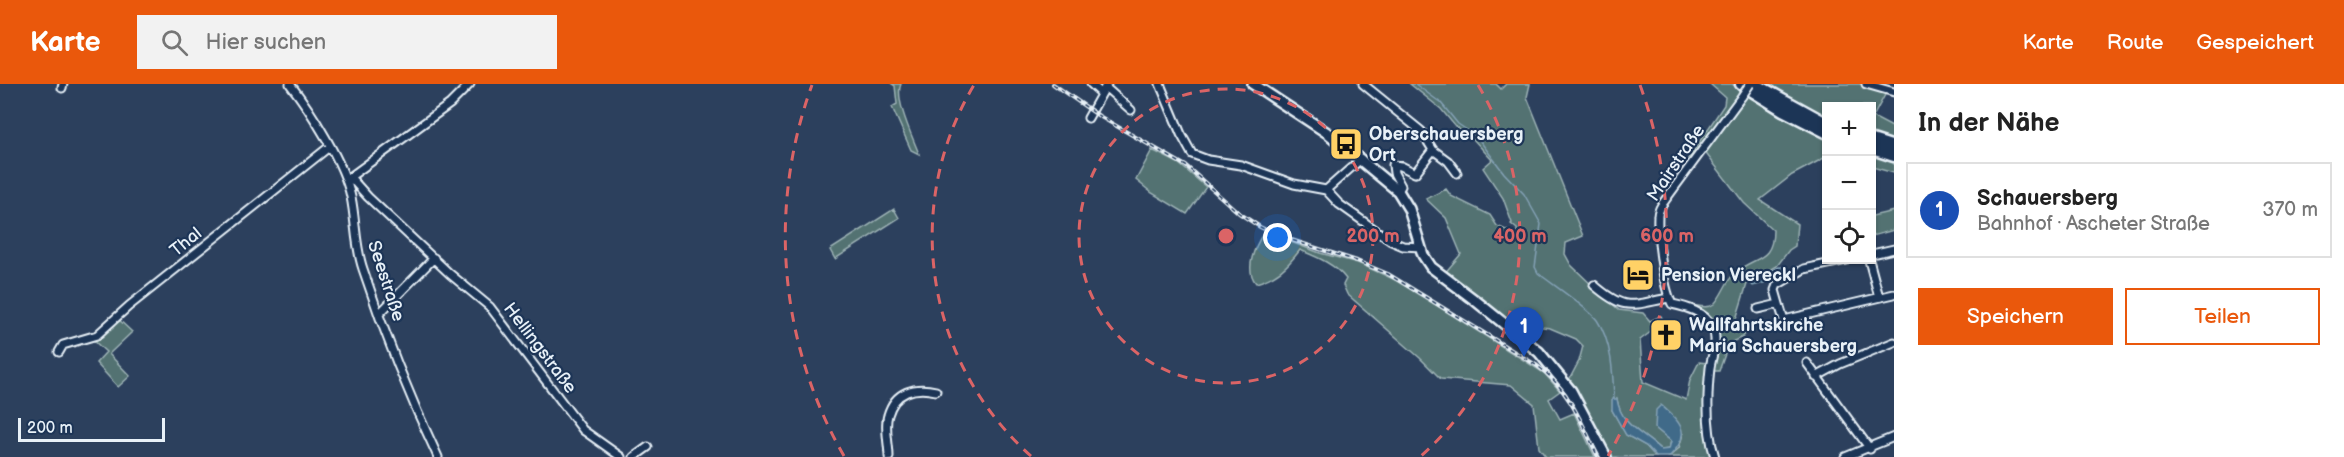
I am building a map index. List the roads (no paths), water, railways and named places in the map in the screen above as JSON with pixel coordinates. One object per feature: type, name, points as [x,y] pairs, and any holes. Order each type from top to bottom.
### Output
[{"type":"highway","points":[[1755,84],[1822,120]]},
{"type":"highway","points":[[1742,90],[1822,130]]},
{"type":"highway","points":[[1876,142],[1894,147]]},
{"type":"highway","points":[[1876,150],[1894,156]]},
{"type":"main road","points":[[1253,84],[1312,122],[1361,159],[1398,191],[1409,209],[1420,247],[1431,267],[1539,352],[1571,391],[1606,457]]},
{"type":"street","name":"Seestraße","points":[[290,84],[348,178],[358,251],[379,314],[438,457]]},
{"type":"street","points":[[348,178],[450,105],[470,84]]},
{"type":"street","points":[[1091,84],[1105,88],[1131,110]]},
{"type":"street","points":[[1160,84],[1192,154],[1208,160],[1241,165],[1294,184],[1326,190],[1335,201],[1391,241],[1403,246],[1420,247]]},
{"type":"street","points":[[1363,84],[1421,131],[1433,150],[1448,160],[1457,173]]},
{"type":"street","name":"Mairstraße","points":[[1671,301],[1662,258],[1659,212],[1742,90],[1750,84]]},
{"type":"street","points":[[1866,84],[1894,92]]},
{"type":"street","points":[[1088,118],[1105,88]]},
{"type":"street","name":"Thal","points":[[59,352],[63,345],[97,335],[129,306],[328,147]]},
{"type":"street","points":[[1398,191],[1401,186],[1394,173],[1393,165],[1415,173],[1433,150]]},
{"type":"street","points":[[1326,190],[1361,159]]},
{"type":"street","name":"Hellingstraße","points":[[348,178],[490,307],[583,430],[621,457]]},
{"type":"street","points":[[1876,253],[1894,249]]},
{"type":"street","points":[[379,314],[434,258]]},
{"type":"street","points":[[1828,264],[1804,269],[1777,285],[1775,290],[1784,320],[1894,294]]},
{"type":"street","points":[[1870,264],[1879,297]]},
{"type":"street","points":[[1594,285],[1618,303],[1628,305],[1671,301],[1697,312],[1712,325],[1716,338],[1710,367],[1709,395],[1710,436],[1714,457]]},
{"type":"street","points":[[1758,309],[1779,304]]},
{"type":"street","points":[[1816,377],[1840,364],[1894,342]]},
{"type":"street","points":[[1807,363],[1870,448]]},
{"type":"street","points":[[889,457],[887,416],[895,401],[903,393],[913,389],[936,391]]},
{"type":"street","points":[[1845,457],[1894,437]]},
{"type":"street","points":[[634,457],[648,447]]},
{"type":"water","points":[[1779,267],[1785,267],[1787,272],[1781,278],[1753,286],[1750,283]]},
{"type":"water","points":[[1612,399],[1617,399],[1619,408],[1628,423],[1661,450],[1669,449],[1671,441],[1655,428],[1656,410],[1661,405],[1674,417],[1682,429],[1682,435],[1681,441],[1669,457],[1656,457],[1646,446],[1626,435],[1612,410]]},
{"type":"waterway","points":[[1415,84],[1441,103],[1458,124],[1477,137],[1504,173],[1524,194],[1541,224],[1535,267],[1538,273],[1597,320],[1609,348],[1614,399]]},
{"type":"railway","points":[[1053,84],[1099,116],[1186,166],[1239,213],[1260,227],[1279,236],[1357,261],[1388,274],[1536,365],[1557,384],[1565,395],[1580,419],[1598,457]]},
{"type":"place","name":"Oberschauersberg Ort","points":[[1346,144]]},
{"type":"place","name":"Pension Viereckl","points":[[1638,275]]},
{"type":"place","name":"Wallfahrtskirche Maria Schauersberg","points":[[1666,335]]},
{"type":"place","name":"Schauersberg","points":[[1524,357]]}]
